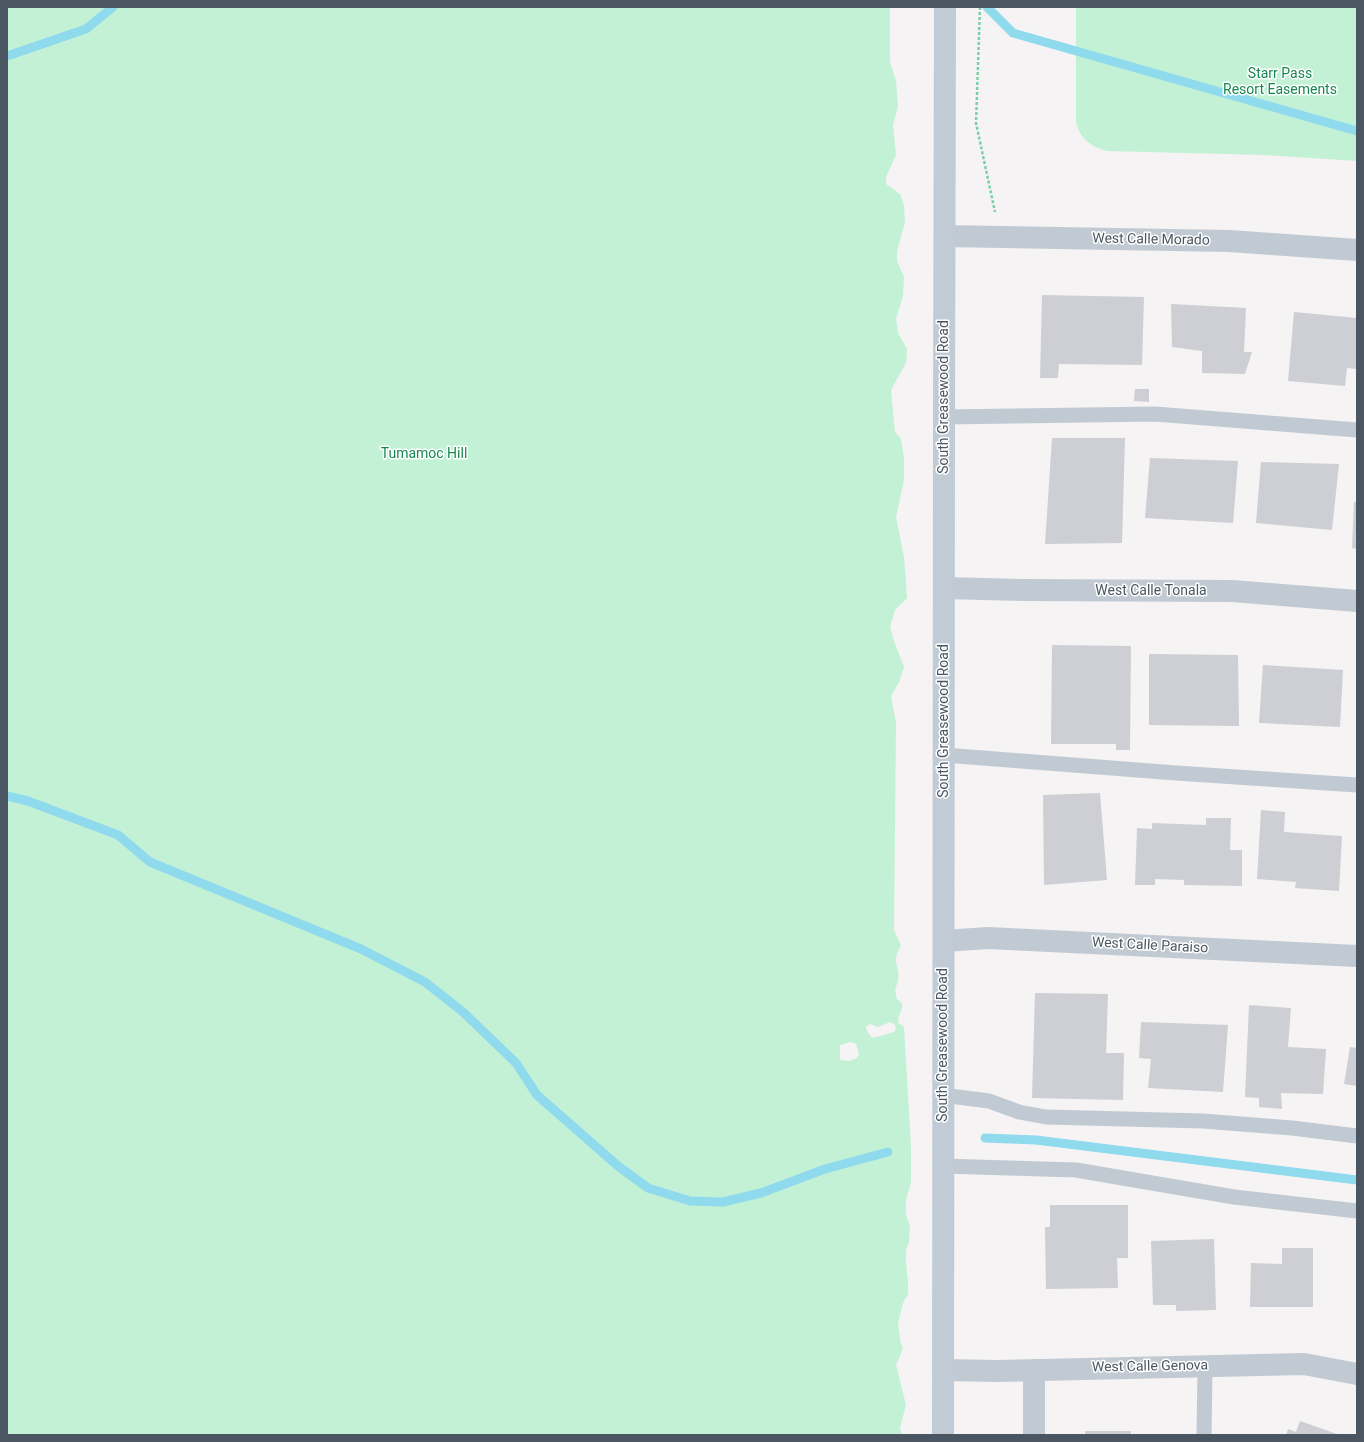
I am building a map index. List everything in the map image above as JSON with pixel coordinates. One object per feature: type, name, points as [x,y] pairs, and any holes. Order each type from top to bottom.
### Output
[{"type":"main road","name":"South Greasewood Road","points":[[943,1435],[942,1095],[944,940],[946,7]]},
{"type":"street","name":"West Calle Morado","points":[[945,236],[1228,241],[1357,250]]},
{"type":"street","name":"West Calle Tonala","points":[[944,588],[1232,591],[1357,601]]},
{"type":"street","name":"West Calle Paraiso","points":[[944,940],[988,938],[1357,956]]},
{"type":"street","name":"West Calle Genova","points":[[943,1370],[1034,1370],[1304,1364],[1357,1374]]},
{"type":"street","points":[[1034,1370],[1034,1435]]},
{"type":"lane","points":[[944,417],[1156,414],[1357,430]]},
{"type":"lane","points":[[944,755],[1357,785]]},
{"type":"lane","points":[[942,1095],[989,1101],[1019,1112],[1046,1117],[1204,1121],[1357,1136]]},
{"type":"lane","points":[[942,1166],[1076,1170],[1234,1197],[1357,1211]]},
{"type":"lane","points":[[1204,1435],[1205,1366]]},
{"type":"path","points":[[980,7],[976,123],[1001,238]]},
{"type":"green space","name":"Tumamoc Hill","points":[[7,7],[890,7],[890,62],[896,81],[898,106],[893,125],[896,155],[886,177],[886,184],[900,194],[904,205],[905,222],[897,251],[897,261],[904,277],[903,296],[896,319],[898,333],[907,349],[906,363],[891,390],[895,432],[901,439],[904,459],[904,480],[896,517],[904,557],[907,598],[895,610],[890,627],[904,667],[899,682],[891,696],[896,723],[894,930],[901,946],[896,956],[899,975],[895,990],[897,999],[902,1003],[898,1023],[904,1027],[911,1146],[911,1183],[906,1200],[906,1215],[910,1227],[909,1242],[906,1250],[908,1294],[903,1303],[898,1323],[900,1340],[903,1349],[896,1365],[906,1405],[900,1428],[902,1435],[7,1435]],"holes":[[[890,1022],[896,1027],[894,1032],[873,1038],[866,1029],[866,1027],[870,1024],[878,1027]],[[851,1042],[856,1044],[859,1054],[857,1058],[849,1061],[840,1060],[840,1045]]]},
{"type":"green space","name":"Starr Pass Resort Easements","points":[[1076,7],[1357,7],[1357,161],[1265,155],[1107,151],[1096,147],[1083,137],[1076,122]]},
{"type":"building","points":[[1042,295],[1144,297],[1142,365],[1059,364],[1058,378],[1040,378]]},
{"type":"building","points":[[1171,304],[1246,308],[1244,352],[1252,352],[1245,374],[1202,373],[1202,351],[1172,347]]},
{"type":"building","points":[[1294,312],[1357,318],[1357,369],[1347,368],[1345,386],[1288,381]]},
{"type":"building","points":[[1135,389],[1149,389],[1149,402],[1134,401]]},
{"type":"building","points":[[1052,438],[1125,438],[1122,543],[1045,544]]},
{"type":"building","points":[[1150,458],[1238,461],[1233,523],[1145,518]]},
{"type":"building","points":[[1261,462],[1339,464],[1332,530],[1256,523]]},
{"type":"building","points":[[1354,502],[1357,502],[1357,549],[1352,548]]},
{"type":"building","points":[[1052,645],[1131,646],[1130,750],[1116,750],[1116,744],[1051,744]]},
{"type":"building","points":[[1149,654],[1238,655],[1239,726],[1149,725]]},
{"type":"building","points":[[1263,665],[1343,670],[1340,727],[1259,723]]},
{"type":"building","points":[[1100,793],[1107,880],[1044,885],[1043,795]]},
{"type":"building","points":[[1261,810],[1285,812],[1284,832],[1342,836],[1339,891],[1295,888],[1296,882],[1257,879]]},
{"type":"building","points":[[1206,818],[1231,818],[1230,850],[1242,850],[1242,886],[1184,885],[1184,880],[1155,879],[1155,885],[1135,885],[1137,828],[1152,829],[1152,823],[1206,825]]},
{"type":"building","points":[[1035,993],[1108,994],[1106,1053],[1124,1053],[1123,1100],[1032,1098]]},
{"type":"building","points":[[1249,1005],[1291,1008],[1288,1047],[1326,1049],[1323,1094],[1281,1093],[1282,1109],[1259,1107],[1259,1098],[1245,1097]]},
{"type":"building","points":[[1141,1022],[1228,1025],[1223,1092],[1148,1088],[1151,1059],[1139,1058]]},
{"type":"building","points":[[1350,1047],[1357,1048],[1357,1086],[1344,1084]]},
{"type":"building","points":[[1050,1205],[1128,1205],[1128,1258],[1117,1258],[1118,1288],[1046,1289],[1045,1227],[1050,1227]]},
{"type":"building","points":[[1214,1239],[1216,1310],[1176,1311],[1176,1305],[1153,1305],[1151,1241]]},
{"type":"building","points":[[1282,1248],[1313,1248],[1313,1307],[1250,1307],[1251,1263],[1282,1264]]},
{"type":"building","points":[[1300,1421],[1340,1435],[1286,1435],[1288,1429],[1296,1432]]},
{"type":"building","points":[[1085,1431],[1131,1431],[1131,1435],[1085,1435]]},
{"type":"waterway","points":[[7,56],[86,29],[113,7]]},
{"type":"waterway","points":[[987,7],[1013,33],[1357,131]]},
{"type":"waterway","points":[[7,796],[28,801],[118,835],[150,862],[361,949],[425,982],[463,1012],[516,1063],[537,1095],[618,1166],[648,1188],[690,1201],[723,1202],[761,1193],[825,1169],[888,1152]]},
{"type":"waterway","points":[[985,1138],[1036,1140],[1357,1180]]}]
